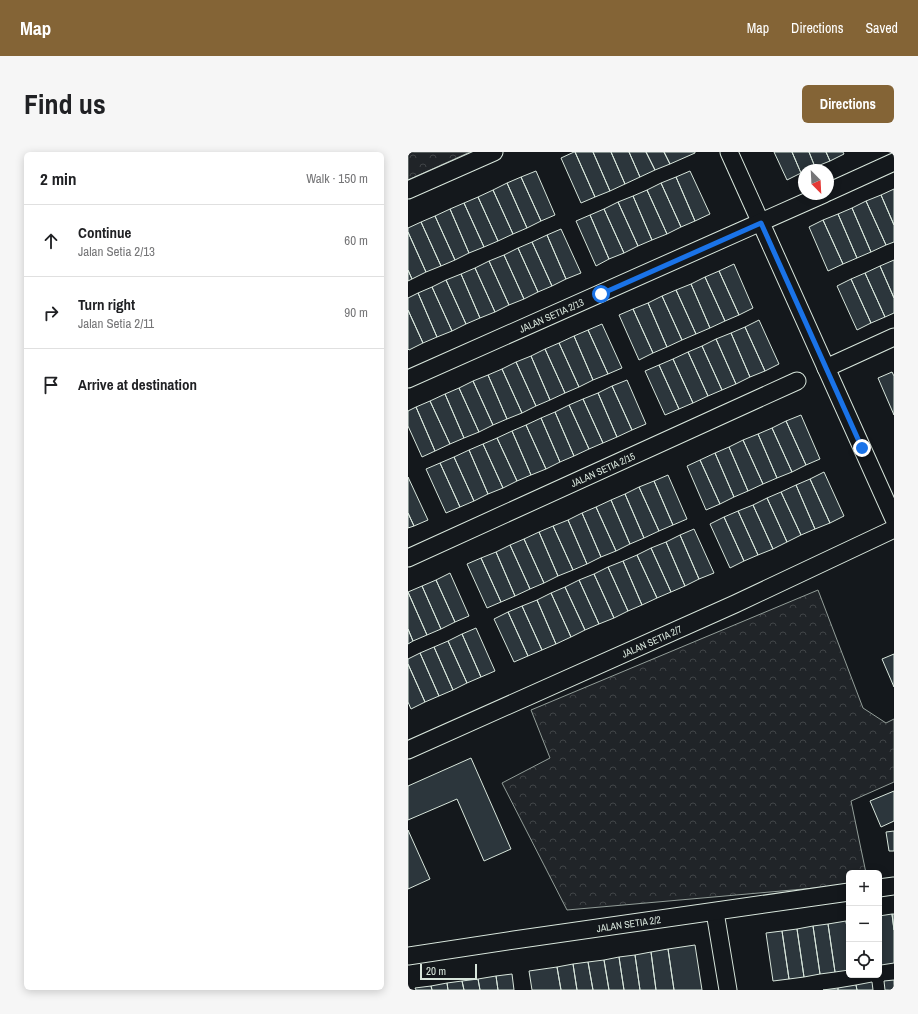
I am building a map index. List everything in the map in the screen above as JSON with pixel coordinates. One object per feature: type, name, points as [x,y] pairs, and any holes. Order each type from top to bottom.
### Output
[{"type":"street","points":[[408,190],[494,152]]},
{"type":"street","points":[[729,152],[894,519]]},
{"type":"street","points":[[834,189],[894,162]]},
{"type":"street","name":"JALAN SETIA 2/13","points":[[408,379],[811,200]]},
{"type":"street","points":[[826,368],[894,337]]},
{"type":"street","name":"JALAN SETIA 2/15","points":[[408,558],[797,381]]},
{"type":"street","name":"JALAN SETIA 2/7","points":[[408,750],[735,604],[894,529]]},
{"type":"street","points":[[882,888],[894,886]]},
{"type":"street","name":"JALAN SETIA 2/2","points":[[408,956],[846,892]]},
{"type":"street","points":[[715,912],[728,990]]},
{"type":"green space","points":[[408,152],[470,152],[408,180]]},
{"type":"green space","points":[[818,590],[863,708],[886,723],[894,719],[894,782],[851,801],[865,870],[846,870],[846,885],[567,910],[502,783],[550,758],[531,710]]},
{"type":"building","points":[[574,152],[595,197],[581,203],[561,158]]},
{"type":"building","points":[[575,152],[593,152],[610,191],[595,197]]},
{"type":"building","points":[[593,152],[611,152],[625,184],[610,191]]},
{"type":"building","points":[[611,152],[629,152],[640,177],[625,184]]},
{"type":"building","points":[[629,152],[646,152],[655,170],[640,177]]},
{"type":"building","points":[[646,152],[664,152],[670,164],[655,170]]},
{"type":"building","points":[[664,152],[695,152],[695,153],[670,164]]},
{"type":"building","points":[[774,152],[792,152],[798,166],[798,174],[787,180]]},
{"type":"building","points":[[792,152],[809,152],[814,164],[798,164],[798,166]]},
{"type":"building","points":[[809,152],[826,152],[830,161],[822,164],[814,164]]},
{"type":"building","points":[[826,152],[843,152],[844,154],[830,161]]},
{"type":"building","points":[[536,171],[555,215],[541,221],[521,177]]},
{"type":"building","points":[[690,171],[710,214],[695,221],[676,177]]},
{"type":"building","points":[[521,177],[541,221],[527,228],[507,183]]},
{"type":"building","points":[[676,177],[695,221],[681,227],[661,183]]},
{"type":"building","points":[[507,183],[527,228],[513,234],[493,190]]},
{"type":"building","points":[[661,183],[681,227],[667,234],[647,190]]},
{"type":"building","points":[[894,189],[894,225],[881,195]]},
{"type":"building","points":[[493,190],[513,234],[498,241],[478,197]]},
{"type":"building","points":[[647,190],[667,234],[652,240],[633,196]]},
{"type":"building","points":[[881,195],[894,225],[894,242],[886,245],[866,201]]},
{"type":"building","points":[[633,196],[652,240],[638,246],[618,202]]},
{"type":"building","points":[[478,197],[498,241],[484,247],[464,203]]},
{"type":"building","points":[[866,201],[886,245],[871,252],[852,208]]},
{"type":"building","points":[[618,202],[638,246],[624,253],[604,209]]},
{"type":"building","points":[[464,203],[484,247],[469,253],[450,209]]},
{"type":"building","points":[[852,208],[871,252],[857,258],[838,214]]},
{"type":"building","points":[[450,209],[469,253],[455,260],[435,216]]},
{"type":"building","points":[[604,209],[624,253],[609,259],[590,215]]},
{"type":"building","points":[[838,214],[857,258],[843,264],[823,220]]},
{"type":"building","points":[[590,215],[609,259],[596,266],[576,221]]},
{"type":"building","points":[[435,216],[455,260],[441,266],[421,222]]},
{"type":"building","points":[[823,220],[843,264],[828,271],[809,227]]},
{"type":"building","points":[[421,222],[441,266],[426,272],[408,232],[408,228]]},
{"type":"building","points":[[561,229],[581,273],[566,279],[547,235]]},
{"type":"building","points":[[408,232],[426,272],[412,279],[408,270]]},
{"type":"building","points":[[547,235],[566,279],[552,286],[532,242]]},
{"type":"building","points":[[532,242],[552,286],[538,292],[518,248]]},
{"type":"building","points":[[518,248],[538,292],[524,299],[504,255]]},
{"type":"building","points":[[504,255],[524,299],[509,305],[489,261]]},
{"type":"building","points":[[894,260],[894,298],[880,266]]},
{"type":"building","points":[[489,261],[509,305],[495,312],[475,268]]},
{"type":"building","points":[[734,264],[753,308],[739,315],[719,271]]},
{"type":"building","points":[[880,266],[894,298],[894,313],[885,317],[865,273]]},
{"type":"building","points":[[475,268],[495,312],[480,318],[461,274]]},
{"type":"building","points":[[408,270],[412,279],[408,281]]},
{"type":"building","points":[[719,271],[739,315],[725,321],[705,277]]},
{"type":"building","points":[[865,273],[885,317],[871,323],[851,279]]},
{"type":"building","points":[[461,274],[480,318],[466,324],[446,280]]},
{"type":"building","points":[[705,277],[725,321],[710,328],[691,284]]},
{"type":"building","points":[[851,279],[871,323],[857,330],[837,286]]},
{"type":"building","points":[[446,280],[466,324],[452,331],[432,287]]},
{"type":"building","points":[[691,284],[710,328],[696,334],[676,290]]},
{"type":"building","points":[[432,287],[452,331],[437,337],[418,293]]},
{"type":"building","points":[[676,290],[696,334],[682,340],[662,296]]},
{"type":"building","points":[[418,293],[437,337],[423,343],[408,310],[408,298]]},
{"type":"building","points":[[662,296],[682,340],[667,347],[648,303]]},
{"type":"building","points":[[648,303],[667,347],[653,353],[633,309]]},
{"type":"building","points":[[633,309],[653,353],[639,360],[619,315]]},
{"type":"building","points":[[408,310],[423,343],[409,350],[408,349]]},
{"type":"building","points":[[759,320],[779,364],[765,371],[745,327]]},
{"type":"building","points":[[602,324],[622,368],[608,374],[588,330]]},
{"type":"building","points":[[745,327],[765,371],[750,377],[731,333]]},
{"type":"building","points":[[588,330],[608,374],[593,380],[574,336]]},
{"type":"building","points":[[731,333],[750,377],[736,384],[716,339]]},
{"type":"building","points":[[574,336],[593,380],[579,387],[559,343]]},
{"type":"building","points":[[716,339],[736,384],[722,390],[702,346]]},
{"type":"building","points":[[559,343],[579,387],[565,393],[545,349]]},
{"type":"building","points":[[702,346],[722,390],[708,396],[688,352]]},
{"type":"building","points":[[545,349],[565,393],[550,400],[531,356]]},
{"type":"building","points":[[688,352],[708,396],[693,403],[673,359]]},
{"type":"building","points":[[531,356],[550,400],[536,406],[516,362]]},
{"type":"building","points":[[673,359],[693,403],[679,409],[659,365]]},
{"type":"building","points":[[516,362],[536,406],[522,413],[502,369]]},
{"type":"building","points":[[659,365],[679,409],[665,415],[645,371]]},
{"type":"building","points":[[502,369],[522,413],[507,419],[488,375]]},
{"type":"building","points":[[892,372],[894,376],[894,415],[878,378]]},
{"type":"building","points":[[488,375],[507,419],[493,425],[473,381]]},
{"type":"building","points":[[627,380],[646,424],[632,430],[612,386]]},
{"type":"building","points":[[473,381],[493,425],[479,432],[459,388]]},
{"type":"building","points":[[612,386],[632,430],[617,437],[598,393]]},
{"type":"building","points":[[459,388],[479,432],[464,438],[445,394]]},
{"type":"building","points":[[598,393],[617,437],[603,443],[583,399]]},
{"type":"building","points":[[445,394],[464,438],[450,444],[430,401]]},
{"type":"building","points":[[583,399],[603,443],[589,449],[569,405]]},
{"type":"building","points":[[430,401],[450,444],[435,451],[416,407]]},
{"type":"building","points":[[569,405],[589,449],[574,456],[555,412]]},
{"type":"building","points":[[416,407],[435,451],[422,457],[408,426],[408,411]]},
{"type":"building","points":[[555,412],[574,456],[560,462],[541,418]]},
{"type":"building","points":[[801,415],[820,459],[806,465],[786,421]]},
{"type":"building","points":[[541,418],[560,462],[546,469],[526,425]]},
{"type":"building","points":[[786,421],[806,465],[792,472],[772,428]]},
{"type":"building","points":[[526,425],[546,469],[531,475],[512,431]]},
{"type":"building","points":[[772,428],[792,472],[777,478],[758,434]]},
{"type":"building","points":[[512,431],[531,475],[517,481],[497,438]]},
{"type":"building","points":[[758,434],[777,478],[763,484],[743,440]]},
{"type":"building","points":[[497,438],[517,481],[503,488],[483,444]]},
{"type":"building","points":[[743,440],[763,484],[748,491],[729,447]]},
{"type":"building","points":[[483,444],[503,488],[488,494],[469,450]]},
{"type":"building","points":[[729,447],[748,491],[734,497],[715,453]]},
{"type":"building","points":[[469,450],[488,494],[474,501],[454,457]]},
{"type":"building","points":[[715,453],[734,497],[720,504],[700,460]]},
{"type":"building","points":[[454,457],[474,501],[460,507],[440,463]]},
{"type":"building","points":[[700,460],[720,504],[706,510],[687,466]]},
{"type":"building","points":[[440,463],[460,507],[446,513],[426,469]]},
{"type":"building","points":[[824,472],[844,516],[830,523],[810,479]]},
{"type":"building","points":[[668,475],[687,519],[673,525],[654,481]]},
{"type":"building","points":[[408,477],[428,520],[414,526],[408,513]]},
{"type":"building","points":[[810,479],[830,523],[815,529],[796,485]]},
{"type":"building","points":[[654,481],[673,525],[659,531],[639,487]]},
{"type":"building","points":[[796,485],[815,529],[801,535],[781,492]]},
{"type":"building","points":[[639,487],[659,531],[644,538],[625,494]]},
{"type":"building","points":[[781,492],[801,535],[787,542],[767,498]]},
{"type":"building","points":[[625,494],[644,538],[630,544],[611,500]]},
{"type":"building","points":[[767,498],[787,542],[773,549],[753,505]]},
{"type":"building","points":[[611,500],[630,544],[616,551],[596,507]]},
{"type":"building","points":[[753,505],[773,549],[758,555],[738,511]]},
{"type":"building","points":[[596,507],[616,551],[601,557],[582,513]]},
{"type":"building","points":[[738,511],[758,555],[744,561],[724,517]]},
{"type":"building","points":[[408,513],[414,526],[408,528]]},
{"type":"building","points":[[582,513],[601,557],[587,564],[568,520]]},
{"type":"building","points":[[724,517],[744,561],[730,568],[710,524]]},
{"type":"building","points":[[568,520],[587,564],[573,570],[553,526]]},
{"type":"building","points":[[553,526],[573,570],[558,576],[539,532]]},
{"type":"building","points":[[694,529],[714,573],[699,579],[680,535]]},
{"type":"building","points":[[539,532],[558,576],[544,583],[524,539]]},
{"type":"building","points":[[680,535],[699,579],[685,586],[666,542]]},
{"type":"building","points":[[524,539],[544,583],[530,589],[510,545]]},
{"type":"building","points":[[666,542],[685,586],[671,592],[651,548]]},
{"type":"building","points":[[510,545],[530,589],[515,596],[496,552]]},
{"type":"building","points":[[651,548],[671,592],[657,598],[637,555]]},
{"type":"building","points":[[496,552],[515,596],[501,602],[481,558]]},
{"type":"building","points":[[637,555],[657,598],[642,605],[623,561]]},
{"type":"building","points":[[481,558],[501,602],[487,608],[467,564]]},
{"type":"building","points":[[623,561],[642,605],[628,611],[608,567]]},
{"type":"building","points":[[608,567],[628,611],[614,618],[594,574]]},
{"type":"building","points":[[450,573],[469,616],[455,622],[436,580]]},
{"type":"building","points":[[594,574],[614,618],[599,624],[579,580]]},
{"type":"building","points":[[436,580],[455,622],[441,629],[422,586]]},
{"type":"building","points":[[579,580],[599,624],[585,630],[565,587]]},
{"type":"building","points":[[422,586],[441,629],[427,635],[408,592]]},
{"type":"building","points":[[565,587],[585,630],[571,637],[551,593]]},
{"type":"building","points":[[408,592],[427,635],[413,641],[408,629]]},
{"type":"building","points":[[551,593],[571,637],[556,644],[537,600]]},
{"type":"building","points":[[537,600],[556,644],[542,650],[522,606]]},
{"type":"building","points":[[522,606],[542,650],[528,656],[508,612]]},
{"type":"building","points":[[508,612],[528,656],[514,662],[494,619]]},
{"type":"building","points":[[476,628],[495,671],[481,677],[462,634]]},
{"type":"building","points":[[408,629],[413,641],[408,644]]},
{"type":"building","points":[[462,634],[481,677],[467,683],[448,641]]},
{"type":"building","points":[[448,641],[467,683],[453,690],[434,647]]},
{"type":"building","points":[[434,647],[453,690],[439,696],[420,653]]},
{"type":"building","points":[[420,653],[439,696],[425,702],[408,664],[408,659]]},
{"type":"building","points":[[894,654],[894,687],[882,659]]},
{"type":"building","points":[[408,664],[425,702],[411,709],[408,702]]},
{"type":"building","points":[[471,758],[511,849],[484,861],[457,799],[408,820],[408,786]]},
{"type":"building","points":[[894,791],[894,821],[881,827],[870,801]]},
{"type":"building","points":[[408,830],[430,879],[408,889]]},
{"type":"building","points":[[894,831],[894,851],[889,851],[886,832]]},
{"type":"building","points":[[892,914],[894,930],[894,963],[882,965],[882,942],[882,916]]},
{"type":"building","points":[[892,914],[894,914],[894,930]]},
{"type":"building","points":[[846,921],[846,970],[835,972],[828,924]]},
{"type":"building","points":[[828,924],[835,972],[820,974],[813,926]]},
{"type":"building","points":[[813,926],[820,974],[804,977],[797,929]]},
{"type":"building","points":[[797,929],[804,977],[789,979],[782,931]]},
{"type":"building","points":[[782,931],[789,979],[773,981],[766,933]]},
{"type":"building","points":[[695,945],[702,990],[674,990],[668,949]]},
{"type":"building","points":[[668,949],[674,990],[656,990],[651,952]]},
{"type":"building","points":[[651,952],[656,990],[640,990],[635,955]]},
{"type":"building","points":[[635,955],[640,990],[624,990],[619,957]]},
{"type":"building","points":[[619,957],[624,990],[609,990],[604,960]]},
{"type":"building","points":[[604,960],[609,990],[593,990],[588,962]]},
{"type":"building","points":[[588,962],[593,990],[577,990],[573,964]]},
{"type":"building","points":[[573,964],[577,990],[561,990],[557,967]]},
{"type":"building","points":[[557,967],[561,990],[532,990],[529,971]]},
{"type":"building","points":[[512,974],[514,990],[498,990],[496,976]]},
{"type":"building","points":[[496,976],[498,990],[480,990],[478,979]]},
{"type":"building","points":[[478,979],[480,990],[464,990],[462,981]]},
{"type":"building","points":[[894,980],[894,990],[885,990],[884,981]]},
{"type":"building","points":[[462,981],[464,990],[448,990],[447,983]]},
{"type":"building","points":[[872,982],[873,990],[857,990],[856,985]]},
{"type":"building","points":[[447,983],[448,990],[432,990],[431,986]]},
{"type":"building","points":[[856,985],[857,990],[838,990],[838,988]]},
{"type":"building","points":[[431,986],[432,990],[416,990],[415,988]]},
{"type":"building","points":[[838,988],[838,990],[823,990]]},
{"type":"route","points":[[601,294],[761,223],[862,448]]}]
